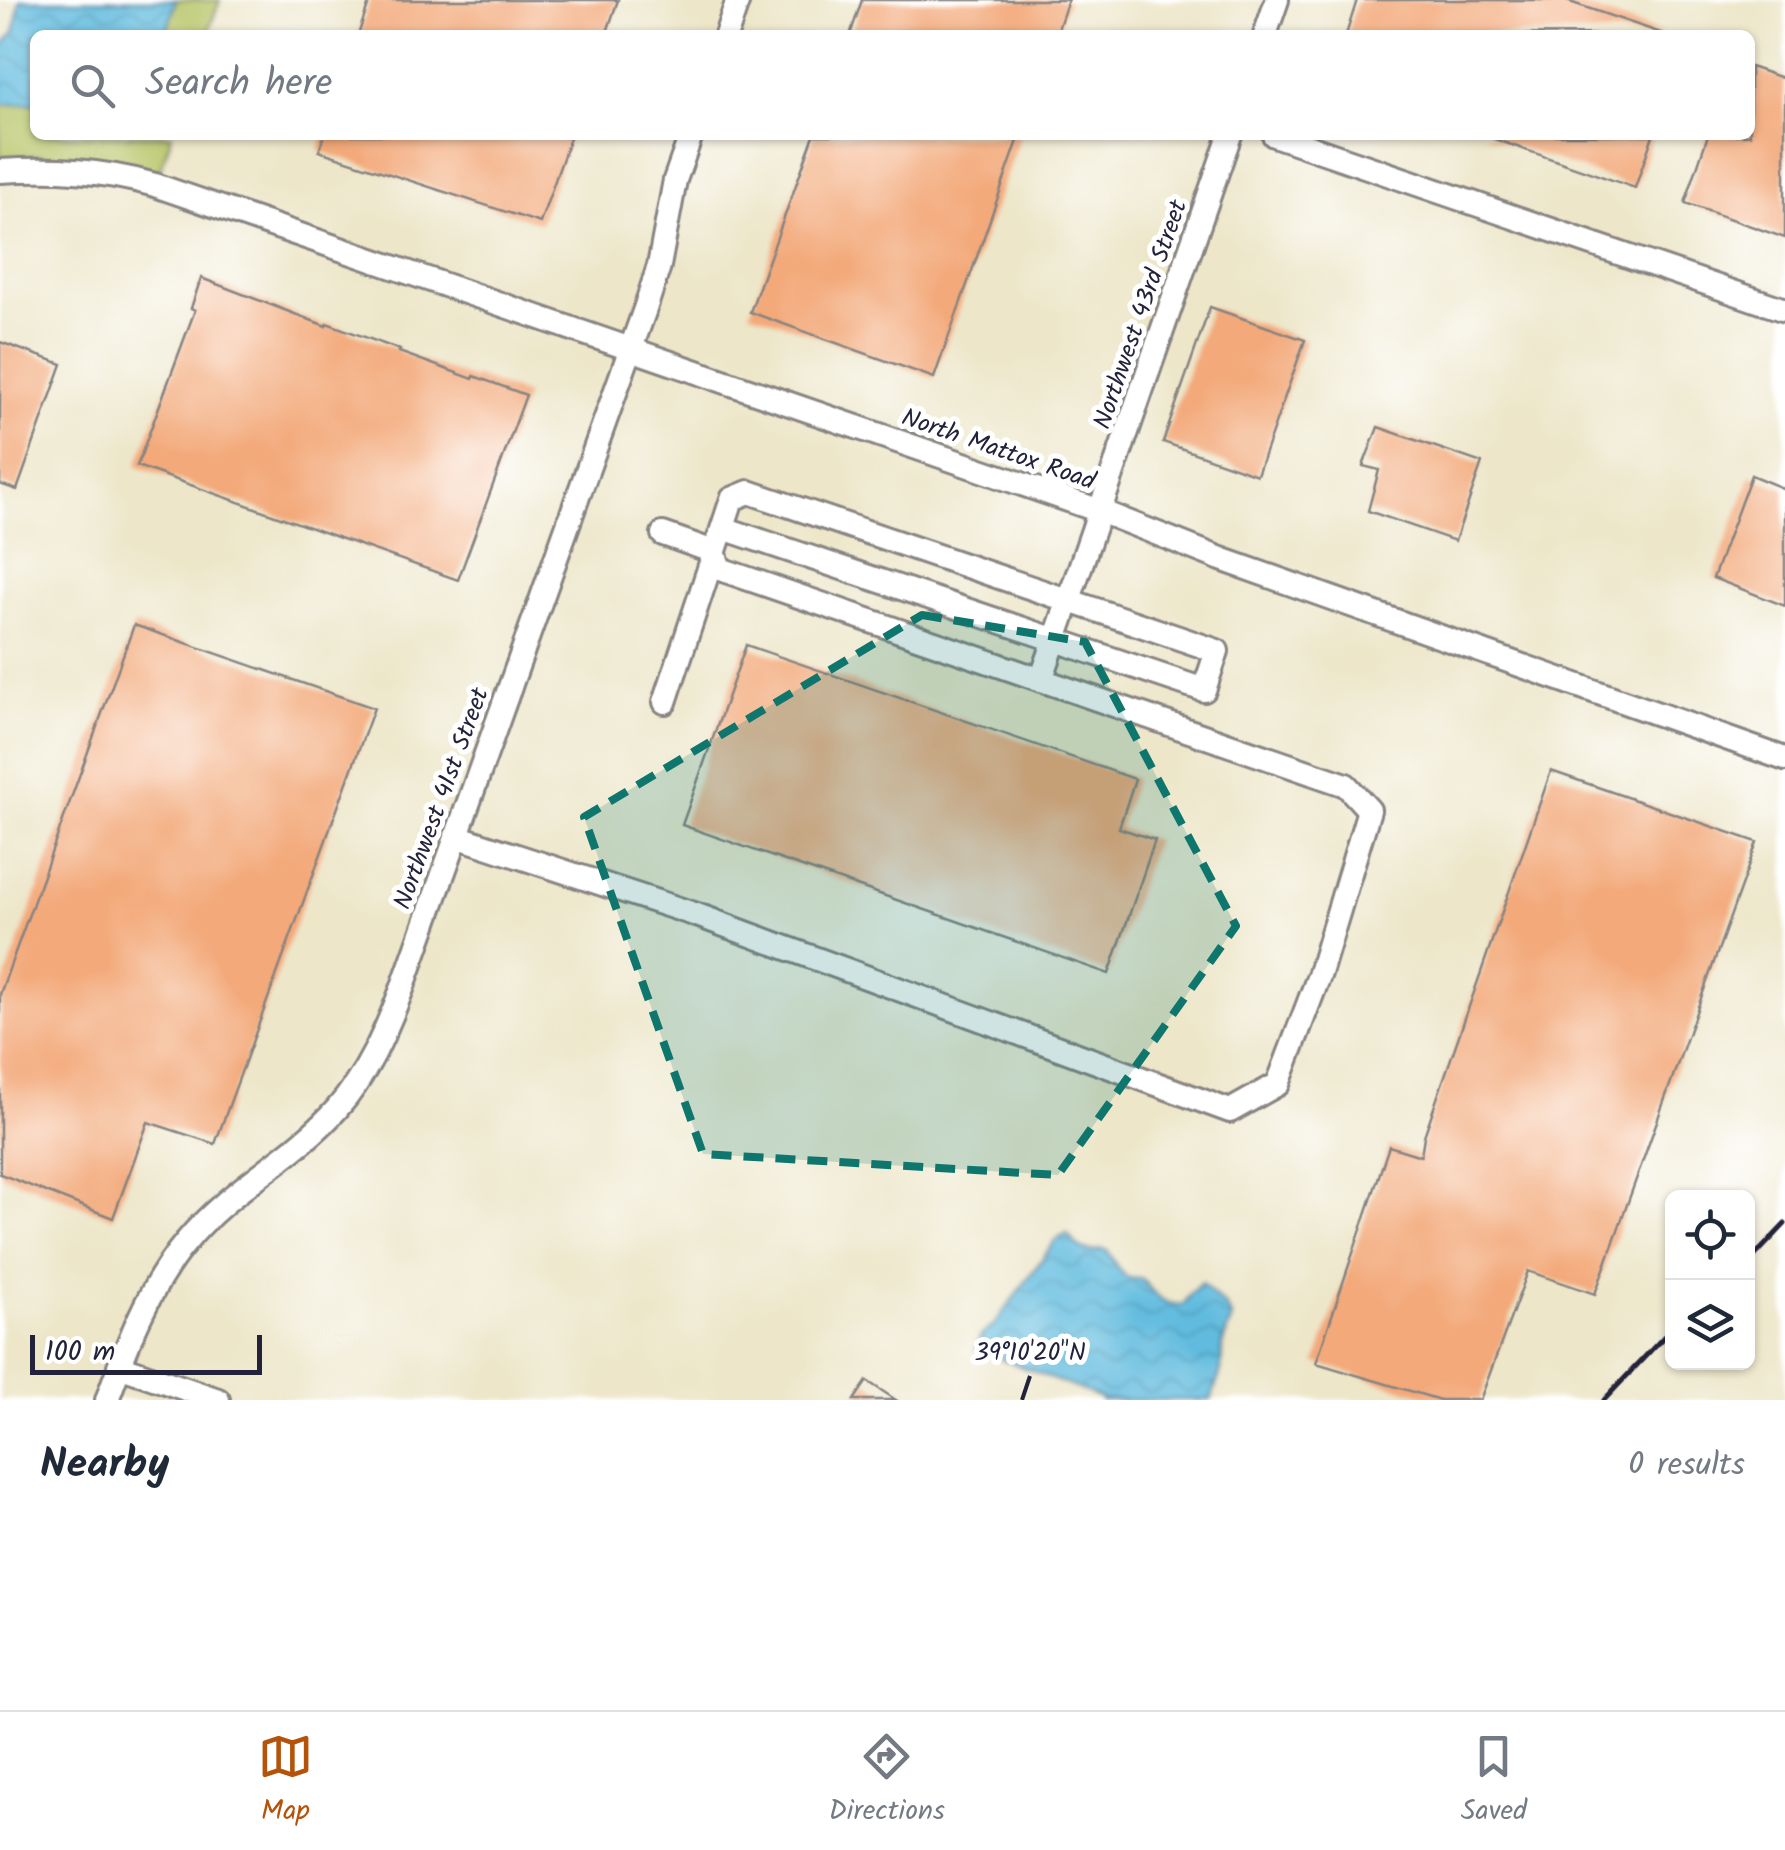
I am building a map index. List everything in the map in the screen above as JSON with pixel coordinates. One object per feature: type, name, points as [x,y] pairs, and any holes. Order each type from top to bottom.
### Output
[{"type":"street","points":[[728,30],[738,0]]},
{"type":"street","points":[[1267,30],[1277,0]]},
{"type":"street","name":"Northwest 41st Street","points":[[107,1400],[154,1288],[184,1244],[218,1207],[305,1140],[335,1111],[375,1054],[389,1024],[659,266],[675,180],[689,140]]},
{"type":"street","name":"Northwest 43rd Street","points":[[1040,680],[1228,140]]},
{"type":"street","points":[[1289,140],[1785,310]]},
{"type":"street","name":"North Mattox Road","points":[[0,171],[50,168],[124,176],[192,198],[1100,511],[1221,560],[1785,759]]},
{"type":"street","points":[[666,702],[732,499],[749,492],[1217,651],[1204,690],[724,528]]},
{"type":"street","points":[[663,534],[714,552]]},
{"type":"street","points":[[456,836],[697,916],[1230,1111],[1278,1084],[1320,973],[1369,810],[1346,785],[720,569],[714,552]]},
{"type":"street","points":[[120,1366],[218,1400]]},
{"type":"highlighted area","points":[[922,615],[1085,642],[1236,926],[1058,1175],[703,1154],[584,817]]},
{"type":"green space","points":[[176,0],[220,0],[209,30],[167,30]]},
{"type":"green space","points":[[30,103],[30,140],[170,140],[159,172],[81,157],[0,158],[0,105]]},
{"type":"water","points":[[20,0],[176,0],[167,30],[30,30],[30,103],[0,105],[0,49],[14,32]]},
{"type":"water","points":[[1067,1234],[1086,1251],[1108,1251],[1124,1275],[1141,1278],[1165,1301],[1184,1304],[1201,1283],[1225,1306],[1232,1318],[1211,1400],[1101,1400],[976,1349],[980,1337],[994,1325],[1055,1241]]},
{"type":"building","points":[[370,0],[618,0],[608,30],[360,30]]},
{"type":"building","points":[[862,0],[1068,0],[1058,30],[852,30]]},
{"type":"building","points":[[1357,0],[1564,0],[1652,30],[1348,30]]},
{"type":"building","points":[[1755,69],[1785,79],[1785,238],[1685,203],[1706,140],[1755,140]]},
{"type":"building","points":[[322,140],[569,140],[540,223],[319,151]]},
{"type":"building","points":[[812,140],[1018,140],[934,378],[750,312]]},
{"type":"building","points":[[1497,140],[1651,140],[1635,188]]},
{"type":"building","points":[[201,278],[526,395],[458,580],[137,466],[195,310],[191,308]]},
{"type":"building","points":[[1210,307],[1305,340],[1257,475],[1163,442]]},
{"type":"building","points":[[0,342],[62,364],[17,490],[0,484]]},
{"type":"building","points":[[1378,427],[1482,463],[1455,541],[1368,511],[1379,470],[1363,466]]},
{"type":"building","points":[[1751,475],[1785,489],[1785,606],[1713,578]]},
{"type":"building","points":[[134,625],[374,708],[215,1144],[148,1122],[113,1218],[0,1174],[0,994]]},
{"type":"building","points":[[746,645],[1135,779],[1119,828],[1155,840],[1109,974],[682,825]]},
{"type":"building","points":[[1551,771],[1757,842],[1595,1294],[1528,1271],[1480,1400],[1440,1400],[1316,1363],[1389,1146],[1421,1156],[1424,1136]]},
{"type":"building","points":[[867,1381],[896,1400],[854,1400]]},
{"type":"railway","points":[[1755,1256],[1785,1224]]},
{"type":"railway","points":[[1604,1400],[1665,1335]]}]
